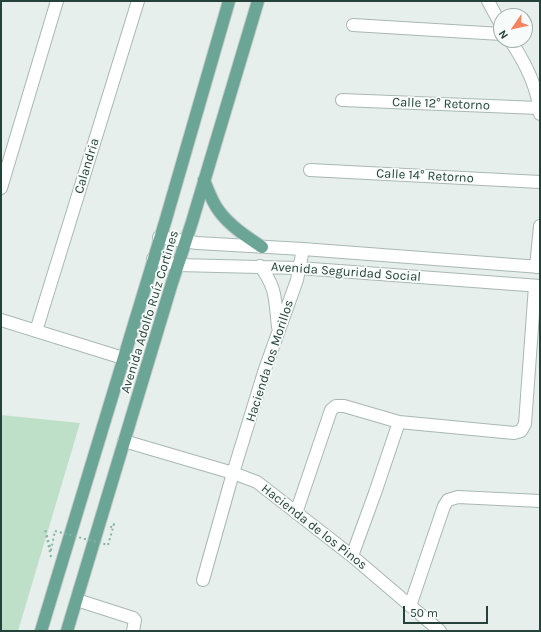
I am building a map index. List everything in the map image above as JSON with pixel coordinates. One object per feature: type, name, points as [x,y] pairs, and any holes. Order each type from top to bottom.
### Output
[{"type":"main road","name":"Avenida Adolfo Ruíz Cortines","points":[[41,631],[229,1]]},
{"type":"main road","name":"Avenida Adolfo Ruíz Cortines","points":[[67,631],[258,1]]},
{"type":"main road","points":[[204,180],[211,198],[219,212],[245,236],[262,247]]},
{"type":"street","points":[[1,188],[57,1]]},
{"type":"street","name":"Calandria","points":[[36,331],[138,1]]},
{"type":"street","points":[[488,1],[493,10]]},
{"type":"street","points":[[353,25],[493,34]]},
{"type":"street","points":[[516,48],[534,70],[540,111]]},
{"type":"street","name":"Calle 12° Retorno","points":[[342,100],[540,111]]},
{"type":"street","name":"Calle 14° Retorno","points":[[310,170],[540,182]]},
{"type":"street","points":[[538,267],[540,226]]},
{"type":"street","name":"Avenida Seguridad Social","points":[[159,237],[186,242],[303,249],[538,267]]},
{"type":"street","name":"Hacienda los Morillos","points":[[203,580],[233,473],[278,329],[293,292],[303,249]]},
{"type":"street","name":"Avenida Seguridad Social","points":[[153,259],[178,265],[299,268],[537,286]]},
{"type":"street","points":[[260,266],[274,289],[278,329]]},
{"type":"street","points":[[296,513],[331,410],[336,406],[344,406],[399,422],[514,433],[522,431],[525,424],[537,286]]},
{"type":"street","points":[[1,320],[123,358]]},
{"type":"street","points":[[352,556],[376,492],[399,422]]},
{"type":"street","name":"Hacienda de los Pinos","points":[[124,441],[233,473],[263,486],[352,556],[440,631]]},
{"type":"street","points":[[410,606],[444,506],[448,500],[458,496],[540,501]]},
{"type":"street","points":[[77,600],[133,618],[135,620],[133,631]]},
{"type":"path","points":[[51,559],[45,529],[51,550],[55,531],[108,545]]},
{"type":"green space","points":[[1,415],[80,423],[18,631],[1,631]]}]
